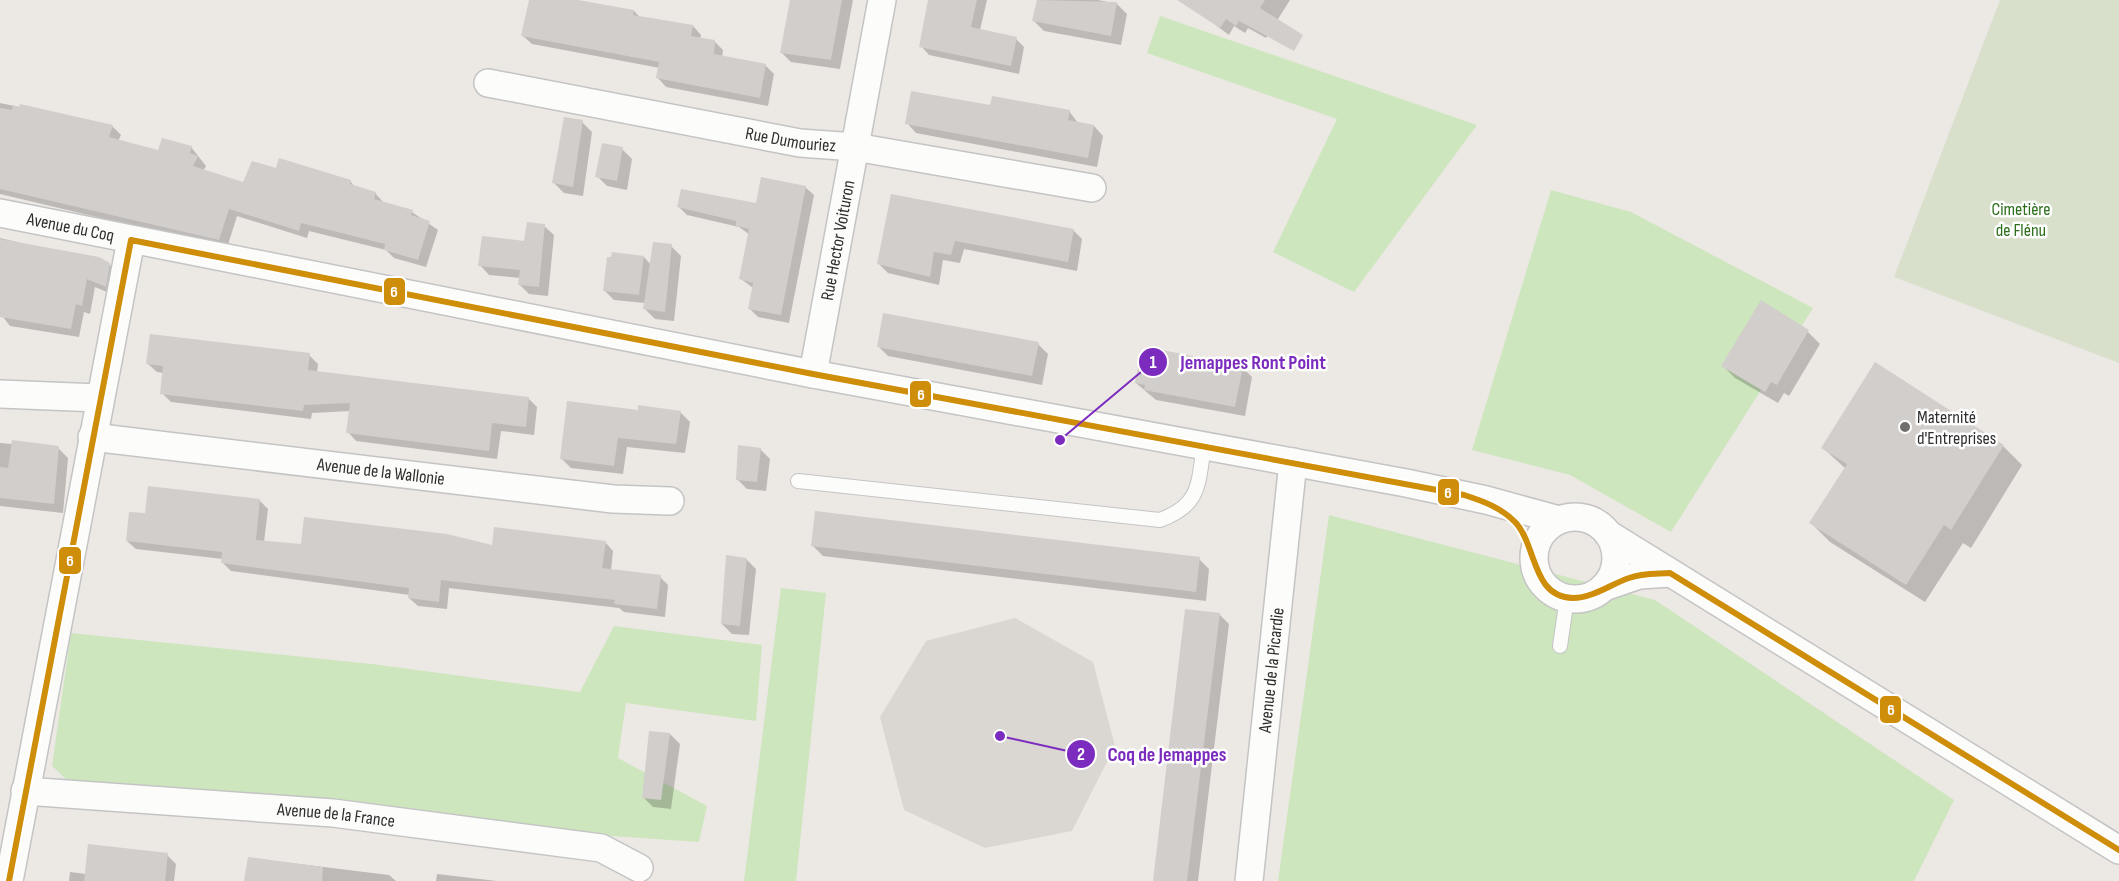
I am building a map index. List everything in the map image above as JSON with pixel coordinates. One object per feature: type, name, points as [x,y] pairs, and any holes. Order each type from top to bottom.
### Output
[{"type":"street","name":"Rue Hector Voituron","points":[[813,374],[882,0]]},
{"type":"street","name":"Rue Dumouriez","points":[[488,84],[800,143],[855,147],[1092,188]]},
{"type":"street","name":"Avenue du Coq","points":[[0,213],[813,374],[1204,445],[1486,500],[1559,520]]},
{"type":"street","points":[[6,873],[25,791],[131,240]]},
{"type":"street","points":[[0,394],[99,398]]},
{"type":"street","name":"Avenue de la Wallonie","points":[[92,437],[613,499],[670,501]]},
{"type":"street","name":"Avenue de la Picardie","points":[[1249,881],[1293,462]]},
{"type":"street","name":"Avenue du Coq","points":[[1486,500],[1516,522],[1526,539],[1534,564]]},
{"type":"street","points":[[1670,573],[1639,575],[1604,587],[1587,597],[1568,598],[1555,594],[1544,586],[1534,564],[1534,550],[1539,537],[1559,520],[1574,517],[1587,519],[1670,573],[2119,850]]},
{"type":"street","points":[[1604,587],[1611,578],[1616,555],[1608,534]]},
{"type":"street","name":"Avenue de la France","points":[[25,791],[333,813],[602,848],[639,868]]},
{"type":"lane","points":[[798,481],[1160,520],[1180,513],[1197,489],[1204,445]]},
{"type":"lane","points":[[1560,646],[1568,598]]},
{"type":"green space","name":"Cimetière de Flénu","points":[[2000,0],[2119,0],[2119,363],[1894,277]]},
{"type":"green space","points":[[1160,16],[1477,125],[1354,292],[1273,252],[1337,119],[1147,53]]},
{"type":"green space","points":[[1551,190],[1631,212],[1813,308],[1671,532],[1570,475],[1472,450]]},
{"type":"green space","points":[[1329,515],[1655,600],[1954,800],[1914,881],[1278,881]]},
{"type":"green space","points":[[781,588],[826,593],[796,881],[744,881]]},
{"type":"green space","points":[[614,626],[762,645],[756,721],[626,703],[618,758],[707,806],[699,842],[612,836],[353,801],[69,782],[52,766],[71,633],[372,664],[580,692]]},
{"type":"shaded area","points":[[1015,618],[1093,662],[1115,746],[1072,831],[985,848],[904,810],[880,717],[926,641]]},
{"type":"building","points":[[529,0],[578,0],[634,10],[633,15],[693,25],[691,36],[715,40],[714,54],[766,64],[760,98],[656,78],[659,62],[521,36]]},
{"type":"building","points":[[790,0],[842,0],[831,60],[780,53]]},
{"type":"building","points":[[928,0],[977,0],[971,27],[1017,37],[1011,66],[919,47]]},
{"type":"building","points":[[1037,0],[1117,2],[1111,36],[1032,21]]},
{"type":"building","points":[[1177,0],[1265,0],[1260,8],[1303,35],[1294,51],[1239,21],[1236,26],[1226,19],[1220,28]]},
{"type":"building","points":[[911,91],[990,105],[992,96],[1070,110],[1068,120],[1094,125],[1088,158],[905,124]]},
{"type":"building","points":[[20,104],[113,125],[109,137],[158,150],[162,138],[192,146],[190,153],[198,156],[193,166],[243,182],[252,161],[276,168],[279,158],[351,180],[350,184],[376,192],[374,199],[413,210],[411,215],[430,221],[418,260],[384,250],[385,244],[301,223],[299,231],[229,209],[219,240],[0,189],[0,108],[12,110],[13,105],[19,107]]},
{"type":"building","points":[[564,117],[583,120],[573,187],[552,183]]},
{"type":"building","points":[[602,143],[623,147],[617,181],[595,177]]},
{"type":"building","points":[[761,177],[806,186],[781,315],[748,309],[753,283],[739,279],[749,229],[736,226],[736,221],[677,207],[681,189],[756,203]]},
{"type":"building","points":[[891,194],[1074,229],[1068,262],[955,241],[951,255],[934,252],[930,277],[877,264]]},
{"type":"building","points":[[527,222],[545,224],[539,287],[518,285],[520,270],[478,266],[482,236],[524,241]]},
{"type":"building","points":[[0,239],[99,257],[110,263],[106,287],[87,279],[82,306],[76,304],[71,329],[0,317]]},
{"type":"building","points":[[653,242],[672,244],[665,312],[643,309]]},
{"type":"building","points":[[612,252],[644,256],[639,295],[603,291],[607,257],[611,257]]},
{"type":"building","points":[[1761,300],[1809,330],[1777,385],[1771,382],[1765,392],[1721,366]]},
{"type":"building","points":[[883,313],[1039,342],[1032,376],[877,347]]},
{"type":"building","points":[[150,334],[310,353],[308,370],[529,397],[526,427],[492,423],[489,451],[346,433],[350,403],[304,405],[303,411],[160,394],[163,366],[146,364]]},
{"type":"building","points":[[1152,348],[1243,366],[1235,407],[1144,390],[1145,385],[1135,383],[1141,351],[1150,353]]},
{"type":"building","points":[[1875,362],[2004,445],[1951,530],[1944,525],[1906,585],[1809,523],[1847,464],[1821,448]]},
{"type":"building","points":[[567,401],[638,410],[638,405],[681,411],[676,444],[618,438],[614,466],[560,459]]},
{"type":"building","points":[[12,440],[59,446],[54,504],[0,498],[0,467],[8,468]]},
{"type":"building","points":[[738,445],[761,448],[757,482],[736,480]]},
{"type":"building","points":[[148,486],[260,499],[256,540],[301,544],[304,517],[447,534],[492,545],[494,527],[606,541],[602,568],[661,575],[657,609],[614,604],[615,600],[441,580],[439,602],[408,598],[409,588],[221,563],[222,552],[126,541],[129,512],[145,513]]},
{"type":"building","points":[[815,511],[1200,557],[1196,592],[811,546]]},
{"type":"building","points":[[726,555],[747,558],[740,626],[721,624]]},
{"type":"building","points":[[1185,609],[1220,613],[1187,881],[1153,881]]},
{"type":"building","points":[[649,731],[670,733],[661,800],[642,798]]},
{"type":"building","points":[[88,844],[168,853],[165,881],[84,881]]},
{"type":"building","points":[[248,857],[323,867],[322,881],[244,881]]},
{"type":"transit line","name":"6","points":[[131,240],[813,374],[1464,495],[1498,509],[1516,523],[1523,533],[1542,580],[1560,595],[1580,597],[1634,576],[1670,573],[2119,850]]},
{"type":"transit line","name":"6","points":[[9,881],[131,240]]},
{"type":"place","name":"Maternité d'Entreprises","points":[[1905,427]]},
{"type":"place","name":"Jemappes Ront Point","points":[[1060,440]]},
{"type":"place","name":"Coq de Jemappes","points":[[1000,736]]}]
